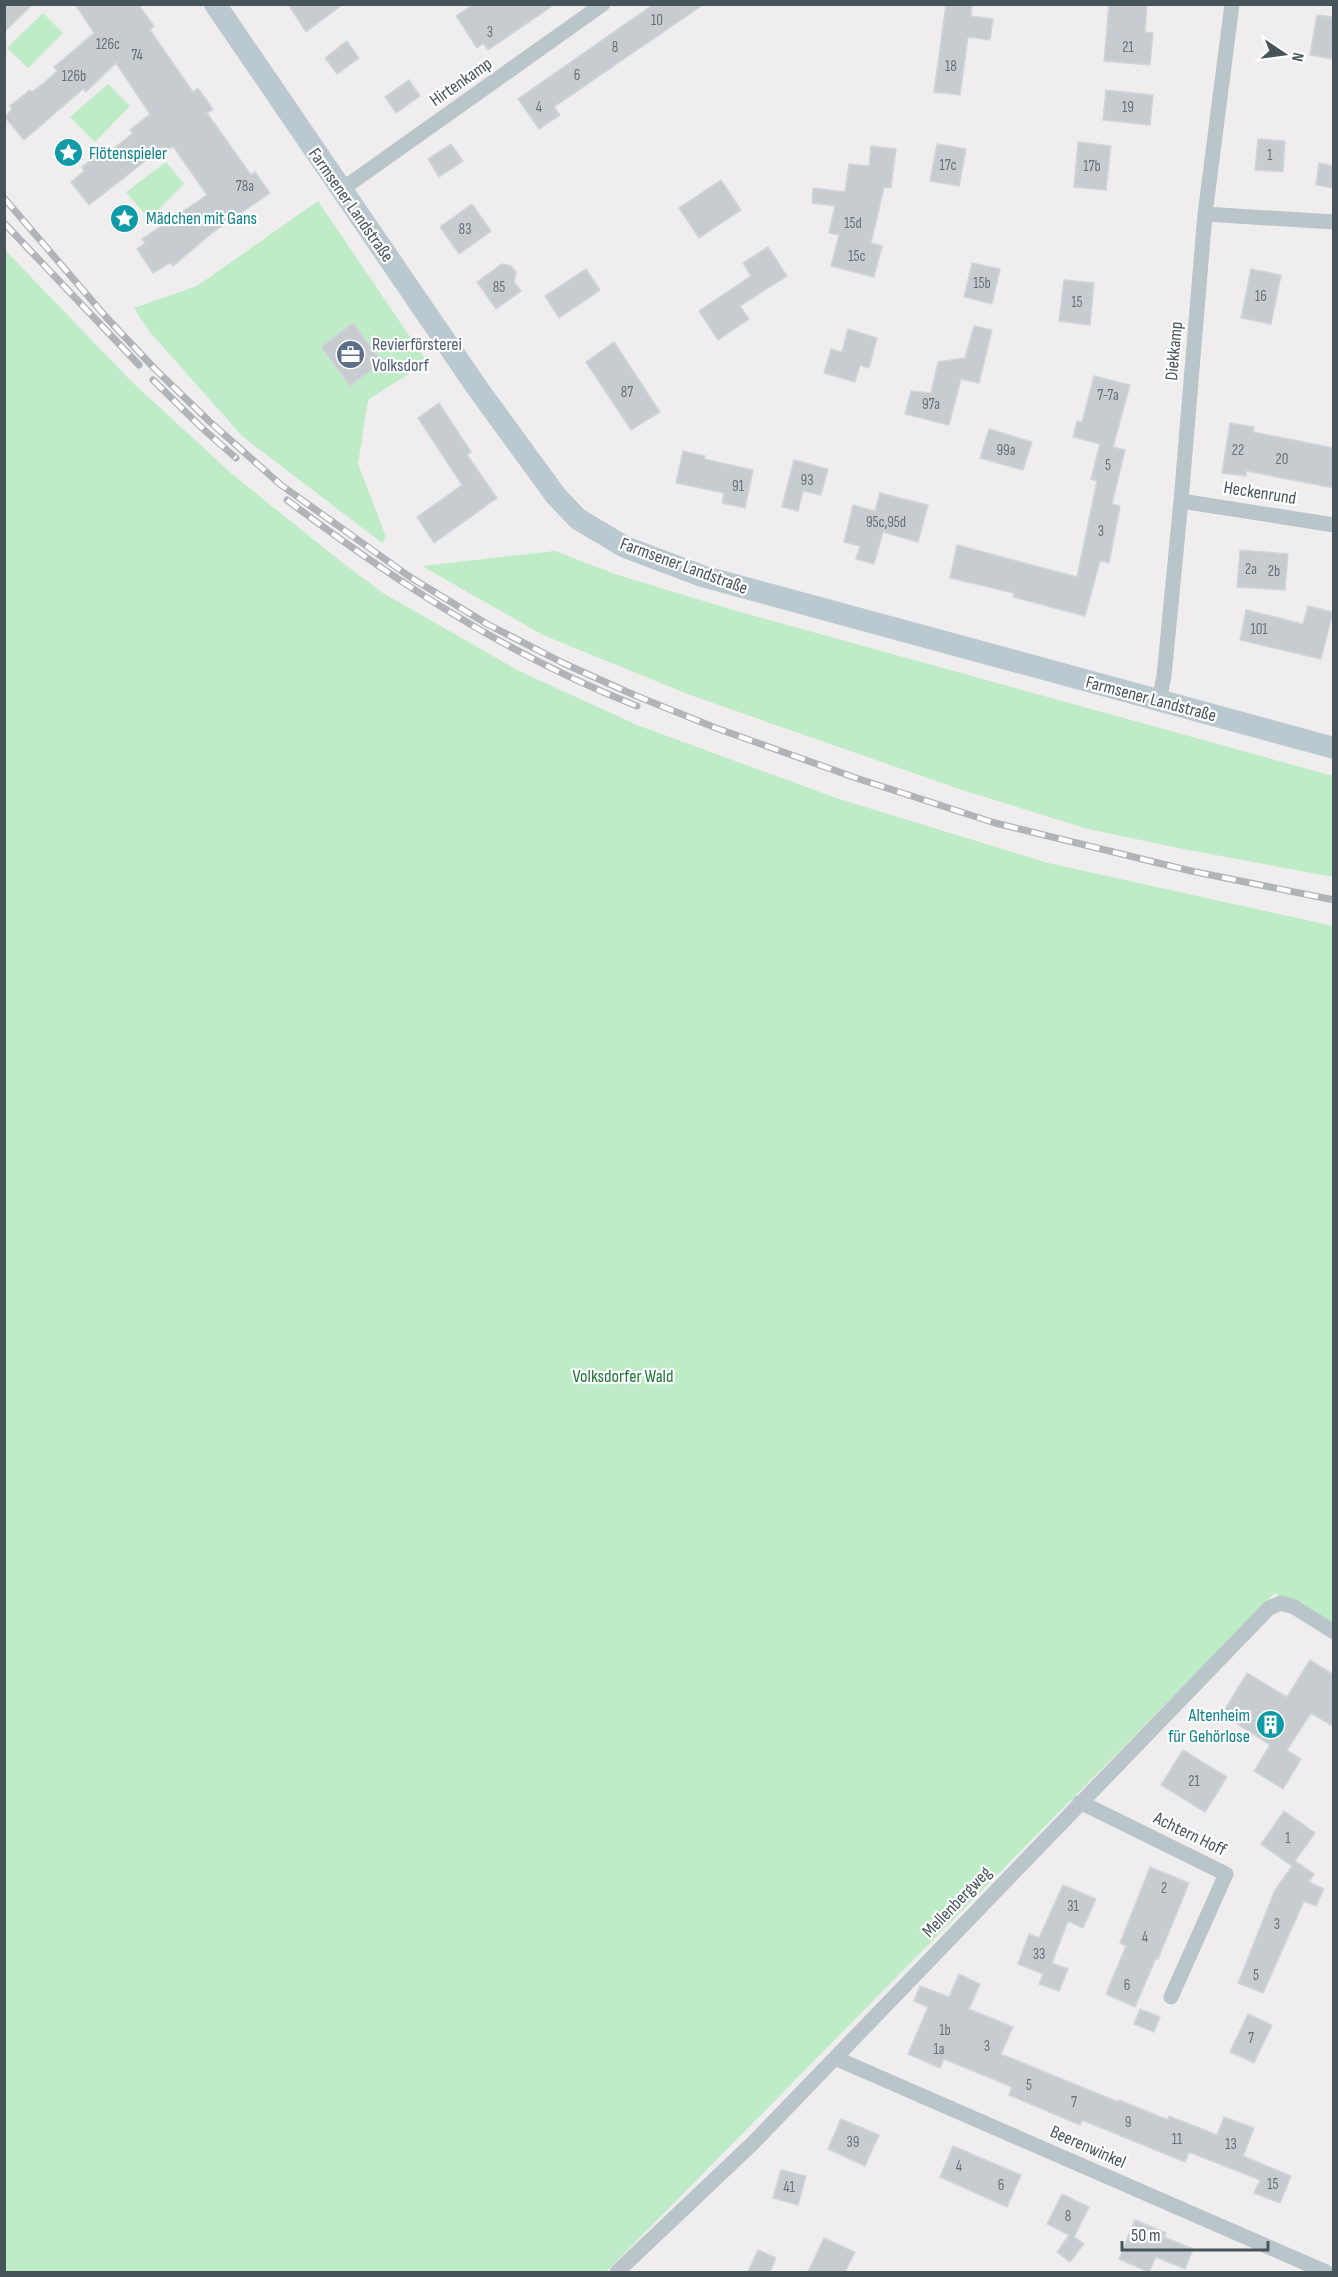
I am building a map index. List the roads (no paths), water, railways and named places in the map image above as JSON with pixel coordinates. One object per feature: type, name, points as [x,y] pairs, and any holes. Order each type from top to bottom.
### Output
[{"type":"main road","name":"Farmsener Landstraße","points":[[215,4],[340,190],[533,467],[567,509],[599,533],[625,547],[702,576],[1334,748]]},
{"type":"street","name":"Hirtenkamp","points":[[340,190],[603,4]]},
{"type":"street","name":"Diekkamp","points":[[1160,701],[1181,501],[1205,214],[1232,4]]},
{"type":"street","points":[[1205,214],[1334,222]]},
{"type":"street","name":"Heckenrund","points":[[1181,501],[1334,525]]},
{"type":"street","name":"Mellenbergweg","points":[[617,2272],[753,2143],[1269,1608],[1281,1603],[1294,1607],[1334,1632]]},
{"type":"street","name":"Achtern Hoff","points":[[1080,1802],[1226,1874],[1171,1997]]},
{"type":"street","name":"Beerenwinkel","points":[[835,2058],[1326,2272]]},
{"type":"railway","points":[[4,198],[106,317],[155,369],[281,485],[410,577],[487,624],[563,663],[634,695],[716,728],[856,778],[995,823],[1191,871],[1334,900]]},
{"type":"railway","points":[[4,223],[139,365]]},
{"type":"railway","points":[[153,380],[236,458]]},
{"type":"railway","points":[[287,500],[370,560],[455,615],[544,664],[637,706]]},
{"type":"place","name":"Flötenspieler","points":[[68,153]]},
{"type":"place","name":"Mädchen mit Gans","points":[[125,218]]},
{"type":"place","name":"Revierförsterei Volksdorf","points":[[351,354]]},
{"type":"place","name":"Altenheim für Gehörlose","points":[[1271,1725]]},
{"type":"park label","name":"Volksdorfer Wald","points":[[623,1376]]}]
